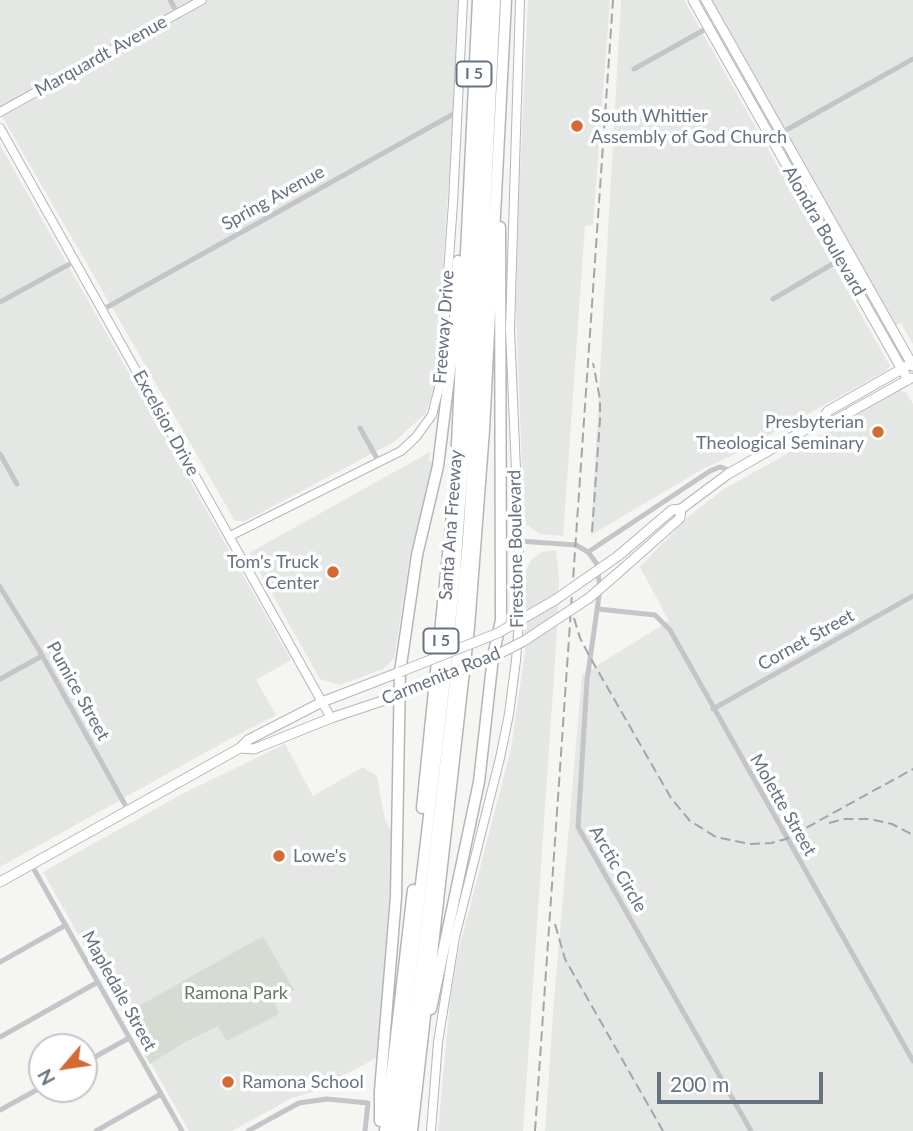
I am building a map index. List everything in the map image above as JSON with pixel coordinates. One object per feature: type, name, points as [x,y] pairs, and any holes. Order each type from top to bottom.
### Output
[{"type":"highway","name":"Santa Ana Freeway","points":[[382,1131],[449,562],[478,0]]},
{"type":"highway","points":[[392,1131],[444,688],[455,571],[468,396],[486,0]]},
{"type":"highway","points":[[402,1131],[455,682],[468,540],[495,0]]},
{"type":"highway","name":"Santa Ana Freeway","points":[[412,1131],[469,627],[484,430],[506,0]]},
{"type":"highway","points":[[382,1131],[380,1091],[396,897],[400,672],[417,555],[441,444],[453,346],[459,244],[470,148]]},
{"type":"highway","points":[[414,1116],[433,1000],[479,782],[492,657],[501,620],[501,255],[497,172]]},
{"type":"main road","name":"Alondra Boulevard","points":[[693,0],[911,382]]},
{"type":"main road","name":"Alondra Boulevard","points":[[706,0],[913,364]]},
{"type":"main road","points":[[789,170],[799,165]]},
{"type":"main road","name":"Carmenita Road","points":[[0,882],[240,748],[248,740],[322,702],[498,634],[555,600],[618,556],[672,510],[681,509],[732,471],[822,420],[828,411],[913,364]]},
{"type":"main road","name":"Carmenita Road","points":[[822,420],[834,421],[911,382]]},
{"type":"main road","name":"Carmenita Road","points":[[240,748],[254,749],[331,718],[400,695],[524,641],[557,621],[618,573],[680,518],[681,509]]},
{"type":"street","points":[[170,0],[178,14]]},
{"type":"street","name":"Marquardt Avenue","points":[[0,113],[202,0]]},
{"type":"street","name":"Freeway Drive","points":[[230,536],[401,451],[416,438],[432,415],[438,397],[463,0]]},
{"type":"street","name":"Firestone Boulevard","points":[[431,1131],[438,1042],[455,937],[492,796],[509,714],[519,622],[519,541],[510,329],[520,0]]},
{"type":"street","points":[[634,69],[718,22]]},
{"type":"street","points":[[781,133],[913,59]]},
{"type":"street","name":"Spring Avenue","points":[[102,310],[457,111]]},
{"type":"street","name":"Excelsior Drive","points":[[0,128],[331,718]]},
{"type":"street","points":[[773,299],[850,254]]},
{"type":"street","points":[[0,303],[75,261]]},
{"type":"street","points":[[360,428],[379,462]]},
{"type":"street","points":[[0,454],[17,484]]},
{"type":"street","points":[[519,541],[576,545],[588,552],[710,471],[720,467],[732,471]]},
{"type":"street","name":"Arctic Circle","points":[[588,552],[597,564],[600,590],[587,680],[578,827],[751,1131]]},
{"type":"street","name":"Pumice Street","points":[[0,587],[128,810]]},
{"type":"street","name":"Cornet Street","points":[[713,709],[913,596]]},
{"type":"street","name":"Molette Street","points":[[598,609],[645,613],[655,615],[664,622],[913,1061]]},
{"type":"street","points":[[0,679],[42,656]]},
{"type":"street","name":"Mapledale Street","points":[[32,864],[182,1131]]},
{"type":"street","points":[[0,962],[66,925]]},
{"type":"street","points":[[0,1037],[98,982]]},
{"type":"street","points":[[98,1055],[129,1038]]},
{"type":"street","points":[[96,1131],[161,1094]]},
{"type":"street","points":[[0,1110],[28,1095]]},
{"type":"street","points":[[248,1131],[290,1107],[327,1099],[368,1103],[365,1131]]},
{"type":"shaded area","points":[[0,0],[458,0],[452,136],[434,391],[425,414],[394,442],[245,521],[235,521],[0,113]]},
{"type":"shaded area","points":[[528,0],[610,0],[593,225],[585,226],[563,536],[540,534],[527,525],[524,517],[516,311]]},
{"type":"shaded area","points":[[621,0],[684,0],[890,366],[886,371],[703,469],[591,535]]},
{"type":"shaded area","points":[[711,0],[913,0],[913,344],[901,323],[896,325]]},
{"type":"shaded area","points":[[0,145],[291,660],[256,680],[276,715],[0,867]]},
{"type":"shaded area","points":[[899,391],[906,392],[913,404],[913,1131],[545,1131],[582,675],[669,621],[640,567],[688,517],[724,489]]},
{"type":"shaded area","name":"Tom's Truck Center","points":[[430,452],[429,461],[434,462],[410,556],[394,658],[383,669],[340,685],[320,679],[249,553]]},
{"type":"shaded area","points":[[556,550],[559,578],[557,631],[523,1131],[438,1131],[451,992],[459,949],[511,749],[525,652],[526,570],[532,559],[542,552]]},
{"type":"shaded area","points":[[285,744],[313,796],[363,767],[377,776],[384,816],[392,834],[387,952],[376,1058],[313,1092],[292,1098],[232,1131],[189,1131],[43,872],[182,794]]},
{"type":"green space","name":"Ramona Park","points":[[263,936],[294,990],[273,999],[279,1014],[227,1041],[218,1026],[185,1042],[150,1064],[123,1015]]},
{"type":"railway","points":[[535,1131],[613,0]]},
{"type":"railway","points":[[592,532],[600,420],[600,399],[593,363]]},
{"type":"railway","points":[[574,618],[580,638],[591,659],[671,798],[690,821],[716,837],[750,844],[786,839],[913,769]]},
{"type":"railway","points":[[829,823],[845,819],[870,819],[892,824],[913,835]]},
{"type":"railway","points":[[555,924],[565,959],[663,1131]]},
{"type":"place","name":"South Whittier Assembly of God Church","points":[[577,126]]},
{"type":"place","name":"Presbyterian Theological Seminary","points":[[878,432]]},
{"type":"place","name":"Tom's Truck Center","points":[[333,572]]},
{"type":"place","name":"Lowe's","points":[[279,856]]},
{"type":"place","name":"Ramona School","points":[[228,1082]]}]
